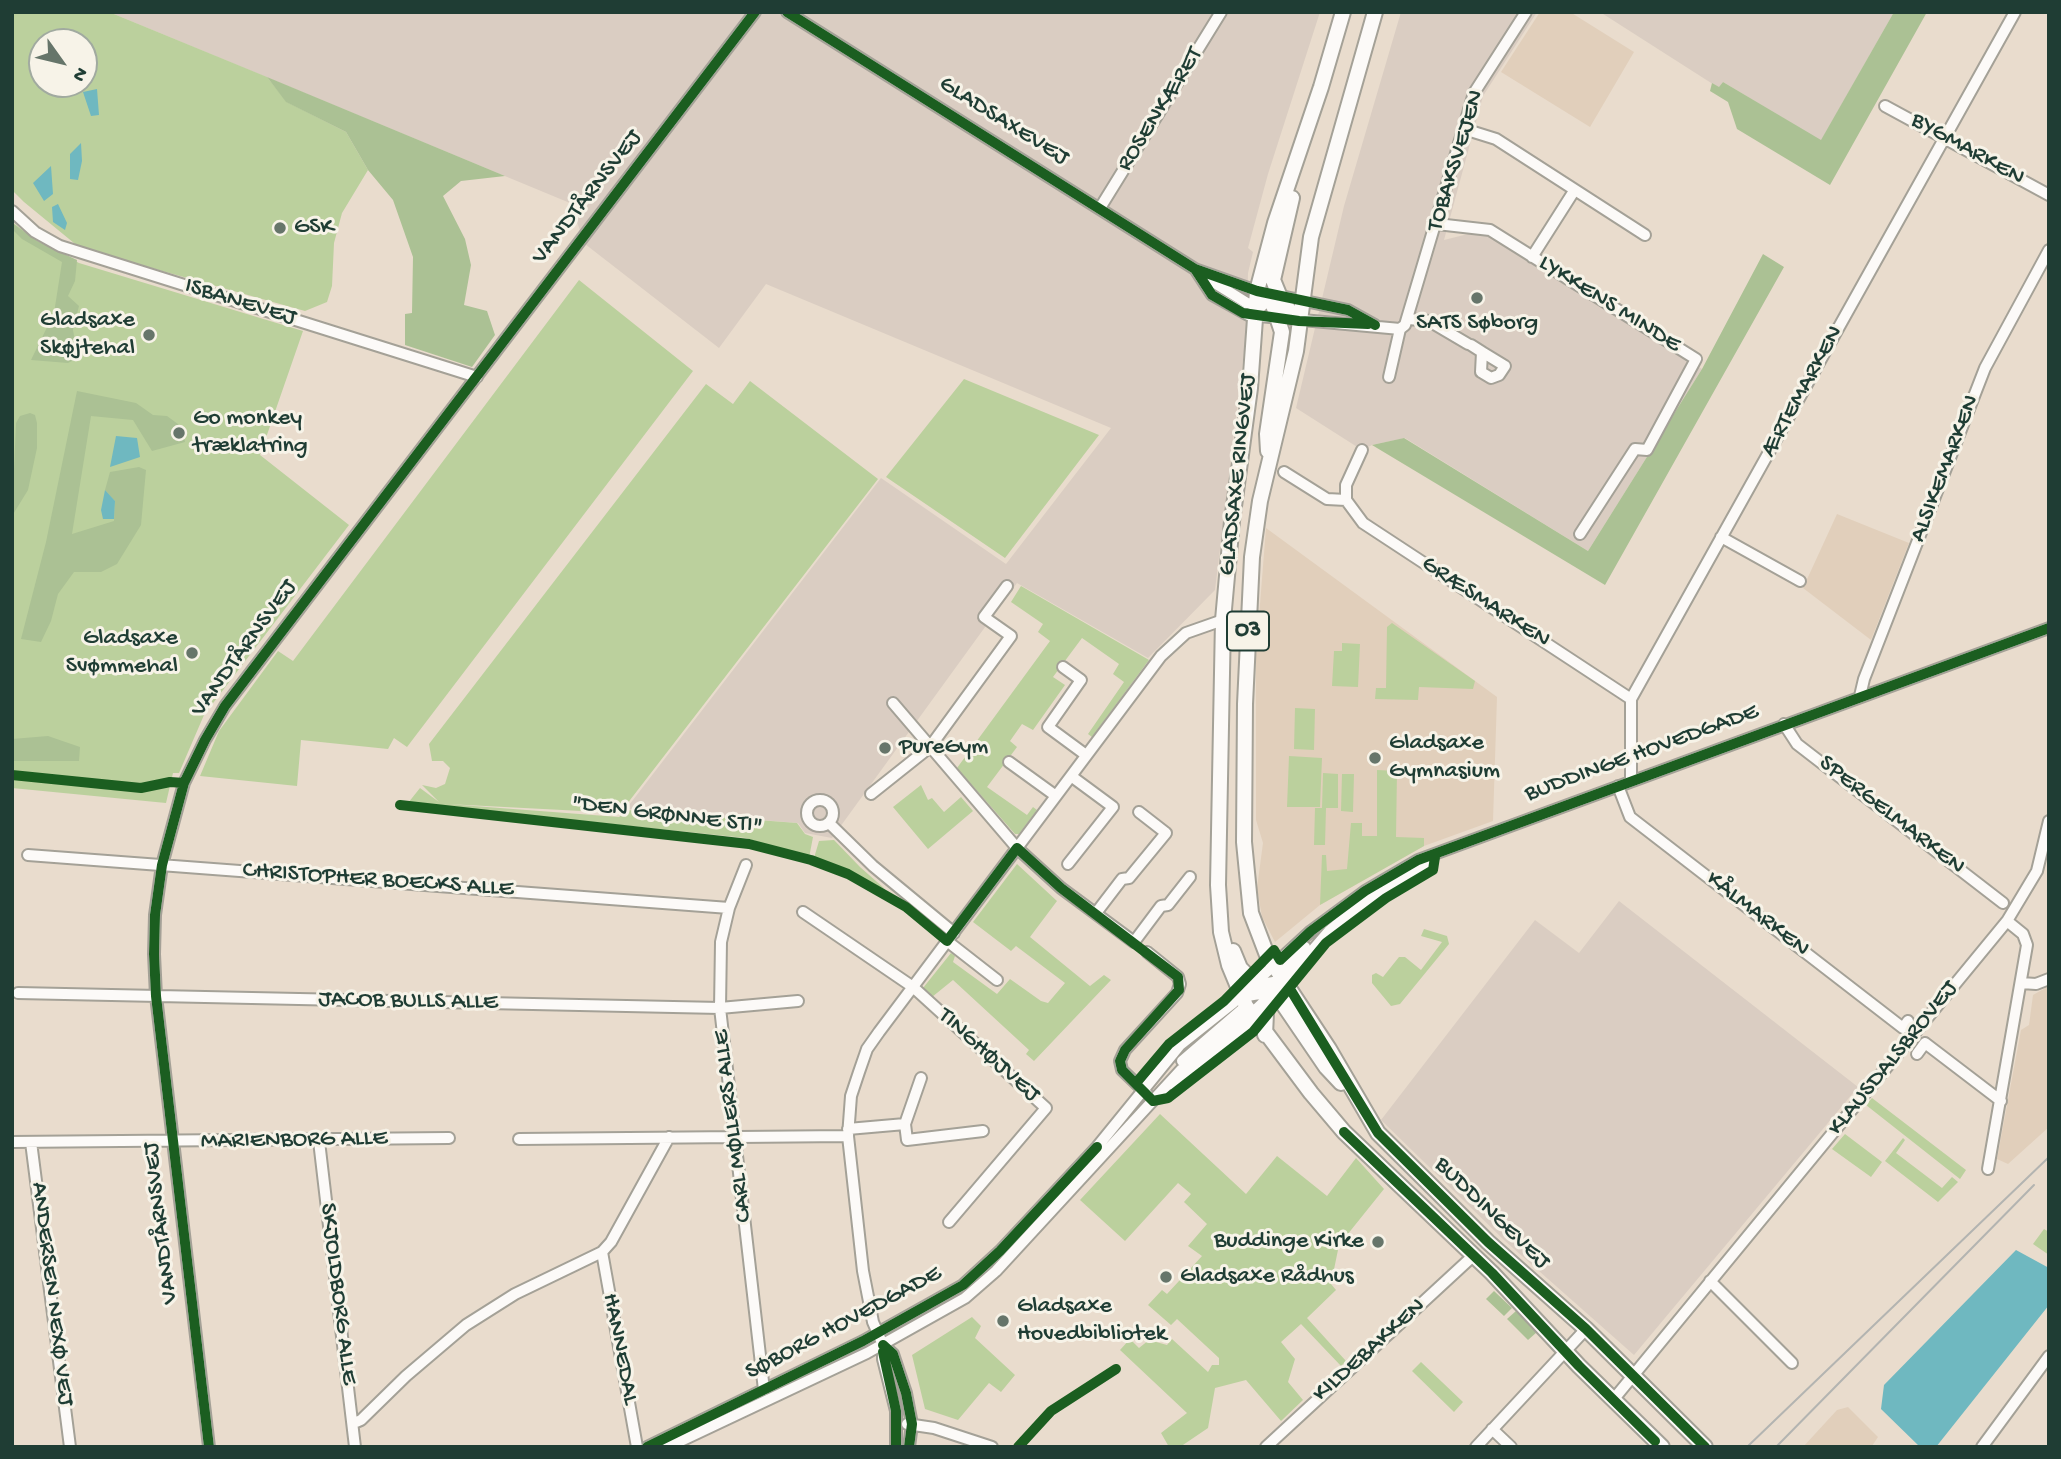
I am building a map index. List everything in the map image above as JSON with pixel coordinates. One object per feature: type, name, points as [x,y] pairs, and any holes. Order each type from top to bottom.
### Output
[{"type":"main road","name":"GLADSAXE RINGVEJ","points":[[1253,1015],[1228,965],[1221,932],[1218,885],[1223,620],[1250,388],[1256,304],[1275,223],[1343,12]]},
{"type":"main road","name":"GLADSAXE RINGVEJ","points":[[1269,979],[1249,904],[1244,842],[1248,621],[1259,502],[1269,473],[1296,351],[1299,321],[1284,303],[1304,277],[1323,190],[1375,12]]},
{"type":"main road","points":[[1269,473],[1267,433],[1283,339],[1284,303],[1274,268],[1291,200],[1296,159]]},
{"type":"main road","points":[[1256,304],[1284,303]]},
{"type":"main road","points":[[1218,885],[1239,966],[1269,979]]},
{"type":"main road","points":[[1253,1015],[1269,979]]},
{"type":"main road","points":[[1253,1015],[1269,979]]},
{"type":"main road","name":"BUDDINGEVEJ","points":[[1269,979],[1329,1049],[1354,1097],[1378,1133],[1523,1274],[1586,1329],[1705,1447]]},
{"type":"main road","name":"BUDDINGEVEJ","points":[[1253,1015],[1344,1132],[1474,1256],[1616,1397],[1662,1447]]},
{"type":"street","name":"VANDTÅRNSVEJ","points":[[209,1447],[156,996],[155,915],[162,865],[184,783],[225,706],[755,12]]},
{"type":"street","name":"GLADSAXEVEJ","points":[[786,12],[1195,269],[1256,304]]},
{"type":"street","name":"ROSENKÆRET","points":[[1100,208],[1221,12]]},
{"type":"street","name":"TOBAKSVEJEN","points":[[1389,377],[1400,329],[1409,318],[1474,93],[1526,12]]},
{"type":"street","name":"ÆRTEMARKEN","points":[[1630,781],[1631,699],[2015,12]]},
{"type":"street","name":"BYGMARKEN","points":[[1885,106],[2049,195]]},
{"type":"street","points":[[1464,129],[1496,139],[1645,235]]},
{"type":"street","points":[[1532,257],[1574,191]]},
{"type":"street","name":"ISBANEVEJ","points":[[12,211],[35,232],[60,246],[477,377]]},
{"type":"street","name":"LYKKENS MINDE","points":[[1437,224],[1490,230],[1696,359],[1647,450],[1635,449],[1580,534]]},
{"type":"street","name":"ALSIKEMARKEN","points":[[1860,696],[1864,679],[1985,368],[2049,250]]},
{"type":"street","name":"GLADSAXEVEJ","points":[[1195,269],[1212,295],[1238,311],[1256,304],[1284,303],[1299,321]]},
{"type":"street","points":[[1284,303],[1348,310],[1375,325]]},
{"type":"street","points":[[1409,318],[1429,321],[1482,352]]},
{"type":"street","points":[[1299,321],[1400,329]]},
{"type":"street","points":[[1284,472],[1327,499],[1346,500],[1346,485],[1362,450]]},
{"type":"street","name":"GRÆSMARKEN","points":[[1346,500],[1363,523],[1631,699]]},
{"type":"street","points":[[1721,537],[1800,581]]},
{"type":"street","points":[[872,794],[930,747],[1011,636],[984,617],[1007,586]]},
{"type":"street","name":"TINGHØJVEJ","points":[[909,1447],[912,1424],[906,1393],[897,1362],[877,1334],[866,1293],[848,1133],[851,1096],[867,1049],[1176,639],[1223,620]]},
{"type":"street","name":"BUDDINGE HOVEDGADE","points":[[1253,1015],[1269,979],[1338,912],[1365,891],[1418,860],[1434,857],[1630,781],[2049,628]]},
{"type":"street","points":[[1063,667],[1081,680],[1048,727],[1087,755]]},
{"type":"street","points":[[893,703],[1017,848],[1062,888],[1134,942],[1161,906],[1168,905],[1190,877]]},
{"type":"street","name":"SPERGELMARKEN","points":[[1784,724],[1797,744],[2003,902]]},
{"type":"street","points":[[1009,762],[1056,796]]},
{"type":"street","points":[[1068,864],[1113,807],[1071,776]]},
{"type":"street","name":"KÅLMARKEN","points":[[1618,786],[1630,817],[1903,1028],[1908,1021]]},
{"type":"street","points":[[1096,913],[1122,879],[1129,878],[1166,832],[1139,812]]},
{"type":"street","name":"KLAUSDALSBROVEJ","points":[[1616,1397],[2007,921],[2037,871],[2049,821]]},
{"type":"street","points":[[829,823],[997,980]]},
{"type":"street","name":"CHRISTOPHER BOECKS ALLE","points":[[28,855],[729,908]]},
{"type":"street","name":"BUDDINGE HOVEDGADE","points":[[1269,979],[1329,931],[1434,857]]},
{"type":"street","name":"CARL MØLLERS ALLE","points":[[746,865],[729,908],[719,967],[720,1008],[737,1136],[764,1390]]},
{"type":"street","points":[[803,912],[913,987]]},
{"type":"street","points":[[1988,1169],[2027,939],[2007,921]]},
{"type":"street","points":[[1147,952],[1178,977],[1180,984],[1177,993],[1122,1056],[1121,1068],[1153,1101],[1249,1027],[1253,1015]]},
{"type":"street","points":[[2021,983],[2036,984],[2049,979]]},
{"type":"street","name":"TINGHØJVEJ","points":[[913,987],[1046,1108],[949,1222]]},
{"type":"street","name":"JACOB BULLS ALLE","points":[[18,993],[720,1008],[798,1001]]},
{"type":"street","name":"SØBORG HOVEDGADE","points":[[668,1447],[883,1345],[947,1310],[981,1284],[1197,1055],[1253,1015]]},
{"type":"street","name":"SØBORG HOVEDGADE","points":[[647,1447],[877,1334],[962,1285],[1000,1251],[1097,1147],[1180,1045],[1253,1015]]},
{"type":"street","points":[[1917,1054],[1924,1043],[2001,1101]]},
{"type":"street","points":[[922,1078],[905,1124],[907,1140],[983,1131]]},
{"type":"street","points":[[519,1139],[848,1133],[905,1124]]},
{"type":"street","points":[[354,1423],[361,1420],[437,1347],[467,1325],[515,1294],[602,1252],[611,1242],[669,1137]]},
{"type":"street","name":"MARIENBORG ALLE","points":[[12,1142],[449,1138]]},
{"type":"street","name":"SKJOLDBORG ALLE","points":[[318,1141],[355,1447]]},
{"type":"street","name":"ANDERSEN NEXØ VEJ","points":[[31,1142],[70,1447]]},
{"type":"street","name":"HANNEDAL","points":[[602,1252],[637,1447]]},
{"type":"street","name":"KILDEBAKKEN","points":[[1266,1447],[1474,1256]]},
{"type":"street","points":[[1710,1281],[1793,1363]]},
{"type":"street","points":[[896,1447],[897,1424],[883,1359],[883,1345],[886,1340],[932,1310],[962,1285]]},
{"type":"street","points":[[1476,1447],[1586,1329]]},
{"type":"street","points":[[811,1378],[876,1339],[877,1334]]},
{"type":"street","points":[[1982,1447],[2049,1356]]},
{"type":"street","points":[[897,1424],[912,1424],[992,1447]]},
{"type":"street","points":[[1492,1429],[1511,1447]]},
{"type":"shaded area","points":[[109,12],[1320,12],[1268,174],[1248,248],[1253,252],[1248,273],[1246,335],[1215,590],[1148,658],[1017,583],[832,838],[805,833],[798,823],[626,809],[881,478],[1006,564],[1111,428],[766,284],[719,348],[585,244],[570,203]]},
{"type":"shaded area","points":[[1401,12],[1537,12],[1483,96],[1444,240],[1468,234],[1488,235],[1702,369],[1588,551],[1405,438],[1372,445],[1362,450],[1296,408],[1344,206]]},
{"type":"shaded area","points":[[1540,12],[1570,12],[1634,52],[1590,127],[1501,72]]},
{"type":"shaded area","points":[[1600,12],[1894,12],[1821,141],[1723,82],[1719,88]]},
{"type":"shaded area","points":[[1837,514],[1909,543],[1871,640],[1803,588]]},
{"type":"shaded area","name":"Gladsaxe Gymnasium","points":[[1266,528],[1497,697],[1493,821],[1424,846],[1320,905],[1275,942],[1262,917],[1257,888],[1263,843],[1256,820],[1256,655]]},
{"type":"shaded area","points":[[1619,901],[1858,1087],[1634,1355],[1505,1241],[1381,1120],[1535,920],[1579,953]]},
{"type":"shaded area","points":[[2049,986],[2049,1127],[2008,1164],[1997,1159],[2021,1030],[2029,1025],[2033,995]]},
{"type":"shaded area","points":[[1848,1407],[1878,1437],[1872,1446],[1803,1447],[1837,1410]]},
{"type":"green space","points":[[12,12],[109,12],[267,77],[287,102],[346,132],[368,170],[342,213],[334,243],[332,286],[327,302],[305,311],[80,248],[12,190]]},
{"type":"green space","points":[[1894,12],[1927,12],[1830,185],[1737,129],[1728,102],[1710,91],[1712,83],[1719,87],[1723,82],[1821,140]]},
{"type":"green space","points":[[267,77],[505,176],[461,181],[443,196],[465,239],[471,265],[464,305],[487,311],[495,335],[472,367],[405,345],[405,314],[412,313],[413,257],[393,200],[368,170],[346,132],[286,102]]},
{"type":"green space","points":[[12,222],[39,242],[79,263],[303,331],[260,455],[349,525],[204,715],[179,773],[173,773],[166,803],[12,788],[12,761],[61,761],[12,757]]},
{"type":"green space","points":[[12,223],[37,241],[77,260],[75,281],[68,296],[79,306],[73,330],[78,358],[68,363],[31,360],[54,313],[62,262],[22,239],[12,229]]},
{"type":"green space","points":[[1763,254],[1784,267],[1605,585],[1372,445],[1404,438],[1588,551],[1702,369]]},
{"type":"green space","points":[[579,280],[693,371],[407,747],[394,738],[388,749],[301,740],[297,786],[200,776],[219,731],[278,651],[293,661]]},
{"type":"green space","points":[[964,379],[1099,435],[1005,558],[886,477]]},
{"type":"green space","points":[[750,381],[878,479],[620,813],[447,804],[619,817],[627,810],[797,823],[805,834],[813,837],[809,858],[746,838],[408,803],[420,788],[439,802],[422,785],[436,788],[445,784],[450,768],[443,761],[432,761],[429,744],[706,384],[733,404]]},
{"type":"green space","points":[[77,391],[136,403],[153,415],[167,416],[182,427],[185,442],[152,451],[133,420],[91,416],[72,534],[114,521],[115,501],[105,490],[110,472],[139,467],[146,470],[141,525],[117,564],[101,572],[74,572],[58,594],[51,621],[41,642],[21,639],[46,542]]},
{"type":"green space","points":[[30,413],[35,415],[37,423],[37,448],[28,490],[12,516],[16,423],[20,416]]},
{"type":"green space","points":[[1021,586],[1149,660],[1092,737],[1088,734],[1124,682],[1113,674],[1119,664],[1082,638],[1053,677],[1065,685],[1033,730],[1022,724],[1010,741],[1017,747],[987,787],[1027,815],[1033,807],[1037,810],[1019,834],[1015,834],[957,768],[1050,641],[1038,632],[1043,624],[1011,602]]},
{"type":"green space","points":[[1392,623],[1475,681],[1473,689],[1419,687],[1418,700],[1375,699],[1376,688],[1386,688],[1387,627]]},
{"type":"green space","points":[[1342,643],[1360,644],[1358,687],[1332,686],[1334,651],[1342,651]]},
{"type":"green space","points":[[1295,708],[1315,709],[1314,750],[1294,749]]},
{"type":"green space","points":[[48,736],[80,747],[79,761],[12,761],[12,739]]},
{"type":"green space","points":[[1289,756],[1322,758],[1320,807],[1287,807]]},
{"type":"green space","points":[[1377,770],[1397,771],[1396,837],[1424,838],[1424,846],[1320,905],[1322,855],[1326,855],[1327,871],[1347,869],[1351,823],[1362,823],[1362,836],[1377,836]]},
{"type":"green space","points":[[1323,773],[1338,774],[1338,808],[1326,808],[1325,845],[1314,845],[1315,808],[1322,808]]},
{"type":"green space","points":[[1342,774],[1354,774],[1353,812],[1341,811]]},
{"type":"green space","points":[[921,785],[928,800],[932,798],[944,812],[961,797],[973,811],[928,849],[893,807]]},
{"type":"green space","points":[[834,840],[885,889],[814,858],[819,841]]},
{"type":"green space","points":[[1017,864],[1057,901],[1030,937],[1090,986],[1104,975],[1111,980],[1034,1061],[1026,1054],[1029,1050],[953,980],[932,997],[923,988],[951,953],[955,956],[953,962],[997,994],[1010,979],[1048,1003],[1065,983],[1016,946],[1011,951],[973,922]]},
{"type":"green space","points":[[1424,929],[1447,936],[1449,944],[1400,1004],[1391,1006],[1372,983],[1372,975],[1376,973],[1383,977],[1399,957],[1405,957],[1421,970],[1442,942],[1421,936]]},
{"type":"green space","points":[[1872,1098],[1966,1170],[1960,1179],[1866,1105]]},
{"type":"green space","points":[[1160,1114],[1246,1194],[1277,1156],[1327,1196],[1356,1158],[1384,1189],[1339,1245],[1331,1284],[1336,1290],[1307,1318],[1346,1361],[1341,1366],[1301,1324],[1281,1342],[1295,1359],[1288,1382],[1303,1400],[1281,1421],[1246,1380],[1215,1388],[1208,1428],[1180,1447],[1169,1447],[1161,1433],[1187,1413],[1120,1350],[1130,1339],[1139,1348],[1149,1340],[1167,1345],[1172,1339],[1208,1372],[1212,1365],[1219,1365],[1219,1358],[1177,1319],[1171,1325],[1148,1305],[1162,1290],[1167,1294],[1202,1256],[1188,1246],[1207,1224],[1184,1202],[1191,1194],[1178,1183],[1125,1241],[1080,1200]]},
{"type":"green space","points":[[1845,1134],[1882,1162],[1871,1177],[1832,1149]]},
{"type":"green space","points":[[1903,1138],[1905,1140],[1896,1153],[1942,1188],[1952,1177],[1958,1182],[1938,1202],[1885,1161]]},
{"type":"green space","points":[[2044,1229],[2049,1232],[2049,1255],[2033,1244]]},
{"type":"green space","points":[[1494,1291],[1512,1308],[1504,1316],[1486,1299]]},
{"type":"green space","points":[[1516,1311],[1537,1332],[1528,1340],[1507,1319]]},
{"type":"green space","points":[[972,1317],[981,1326],[975,1338],[1015,1375],[1001,1392],[989,1383],[958,1420],[925,1409],[912,1355]]},
{"type":"green space","points":[[1421,1362],[1463,1402],[1454,1412],[1412,1371]]},
{"type":"water","points":[[85,98],[98,98],[99,115],[91,116]]},
{"type":"water","points":[[81,143],[82,161],[78,180],[70,179],[70,154]]},
{"type":"water","points":[[51,166],[53,194],[44,201],[33,183]]},
{"type":"water","points":[[58,204],[67,223],[65,230],[53,222],[52,207]]},
{"type":"water","points":[[116,436],[137,438],[140,457],[110,467]]},
{"type":"water","points":[[105,490],[115,501],[114,519],[103,519],[101,510]]},
{"type":"water","points":[[2016,1250],[2049,1268],[2049,1305],[1936,1447],[1920,1447],[1881,1409],[1884,1385]]},
{"type":"tram line","points":[[1747,1447],[2049,1157]]},
{"type":"tram line","points":[[1776,1447],[2034,1185]]},
{"type":"cycle path","points":[[209,1447],[156,996],[154,954],[155,915],[162,865],[184,783],[225,706],[755,12]]},
{"type":"cycle path","points":[[787,12],[1195,269],[1257,291],[1348,310],[1375,325]]},
{"type":"cycle path","points":[[1195,269],[1212,295],[1243,313],[1299,321],[1368,324]]},
{"type":"cycle path","points":[[1136,1083],[1169,1044],[1224,1001],[1274,950],[1280,960],[1311,931],[1365,891],[1418,860],[2049,628]]},
{"type":"cycle path","points":[[12,775],[141,788],[170,782],[184,783]]},
{"type":"cycle path","name":"\"DEN GRØNNE STI\"","points":[[400,805],[749,844],[811,860],[848,874],[906,907],[947,941],[1017,848],[1061,888],[1178,977],[1179,990],[1125,1050],[1120,1061],[1122,1070],[1153,1101]]},
{"type":"cycle path","points":[[1153,1101],[1168,1098],[1253,1032],[1326,943],[1386,898],[1433,870],[1435,857]]},
{"type":"cycle path","points":[[1290,989],[1378,1133],[1488,1242],[1586,1329],[1705,1447]]},
{"type":"cycle path","points":[[1344,1132],[1492,1273],[1579,1366],[1655,1441]]},
{"type":"cycle path","points":[[647,1447],[863,1341],[963,1285],[1000,1251],[1097,1147]]},
{"type":"cycle path","points":[[883,1345],[893,1354],[906,1393],[912,1424],[909,1447]]},
{"type":"cycle path","points":[[883,1352],[896,1411],[896,1447]]},
{"type":"cycle path","points":[[1018,1447],[1051,1411],[1116,1369]]},
{"type":"place","name":"GSK","points":[[280,228]]},
{"type":"place","name":"SATS Søborg","points":[[1477,298]]},
{"type":"place","name":"Gladsaxe Skøjtehal","points":[[149,335]]},
{"type":"place","name":"Go monkey træklatring","points":[[179,433]]},
{"type":"place","name":"Gladsaxe Svømmehal","points":[[192,653]]},
{"type":"place","name":"PureGym","points":[[885,748]]},
{"type":"place","name":"Gladsaxe Gymnasium","points":[[1375,758]]},
{"type":"place","name":"Buddinge Kirke","points":[[1378,1242]]},
{"type":"place","name":"Gladsaxe Rådhus","points":[[1166,1277]]},
{"type":"place","name":"Gladsaxe Hovedbibliotek","points":[[1003,1321]]}]
